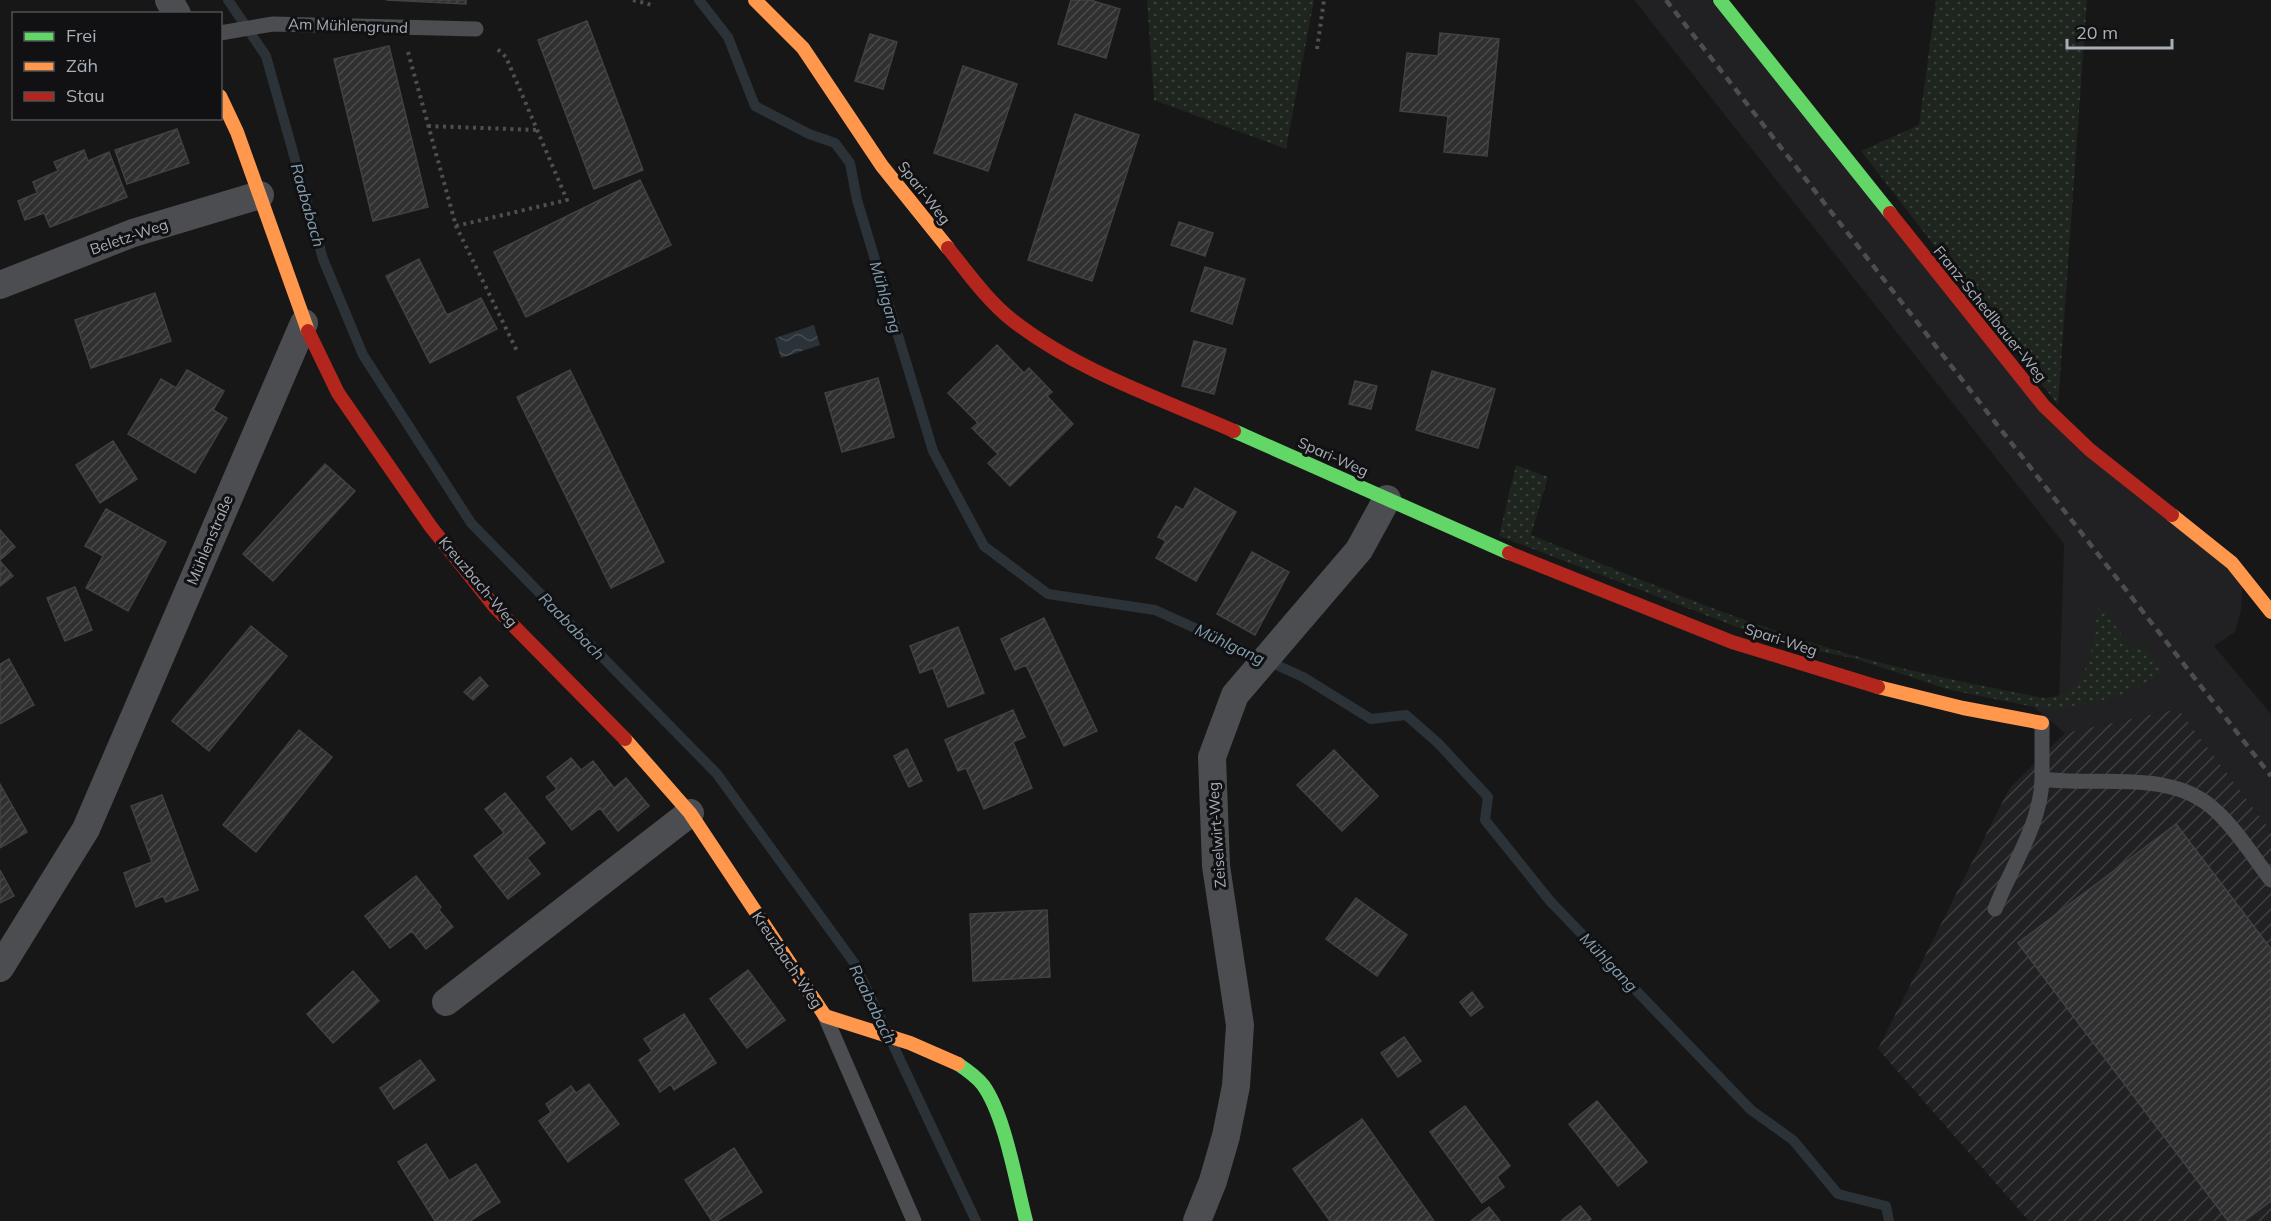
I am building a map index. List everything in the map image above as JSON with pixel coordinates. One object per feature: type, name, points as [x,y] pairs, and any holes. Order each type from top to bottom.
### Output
[{"type":"street","name":"Spari-Weg","points":[[755,0],[803,48],[882,166],[954,259],[1011,319],[1039,339],[1095,370],[1577,584],[1732,642],[1867,685],[1995,716],[2042,723]]},
{"type":"street","name":"Franz-Schedlbauer-Weg","points":[[1720,0],[2044,406],[2090,450],[2232,563],[2271,612]]},
{"type":"street","points":[[222,100],[237,132],[304,323]]},
{"type":"street","name":"Beletz-Weg","points":[[0,285],[133,233],[260,195]]},
{"type":"street","name":"Kreuzbach-Weg","points":[[304,323],[338,393],[431,527],[495,606],[620,734],[690,813],[825,1016],[860,1025],[941,1056],[968,1069],[983,1085],[998,1121],[1026,1221]]},
{"type":"street","name":"Mühlenstraße","points":[[0,968],[86,829],[304,323]]},
{"type":"street","name":"Zeiselwirt-Weg","points":[[1197,1221],[1213,1181],[1226,1136],[1236,1086],[1240,1025],[1216,866],[1212,757],[1235,695],[1359,550],[1387,499]]},
{"type":"street","points":[[446,1002],[690,813]]},
{"type":"lane","name":"Am Mühlengrund","points":[[222,33],[273,24],[476,29]]},
{"type":"lane","points":[[1995,909],[2030,831],[2042,792],[2042,723]]},
{"type":"lane","points":[[2042,779],[2067,783],[2150,784],[2180,788],[2216,810],[2271,880]]},
{"type":"lane","name":"Kreuzbach-Weg","points":[[825,1016],[914,1221]]},
{"type":"path","points":[[633,0],[652,5]]},
{"type":"path","points":[[1317,49],[1324,0]]},
{"type":"path","points":[[401,28],[456,226],[517,351]]},
{"type":"path","points":[[456,226],[567,200],[506,57],[476,29]]},
{"type":"path","points":[[429,126],[537,130]]},
{"type":"shaded area","points":[[1147,0],[1314,0],[1286,149],[1154,100]]},
{"type":"shaded area","points":[[1634,0],[1711,0],[2040,410],[2243,576],[2241,610],[2235,632],[2214,646],[2271,714],[2271,831],[2178,709],[2065,733],[2034,707],[2059,703],[2064,544]]},
{"type":"shaded area","points":[[1936,0],[2087,0],[2058,405],[1861,151],[1919,125]]},
{"type":"shaded area","points":[[1516,465],[1548,477],[1531,535],[1698,602],[1830,649],[1952,679],[2044,698],[2060,695],[2072,688],[2081,677],[2092,649],[2099,602],[2130,647],[2146,647],[2164,673],[2124,694],[2092,703],[2059,708],[2034,707],[1950,690],[1853,658],[1781,644],[1499,536]]},
{"type":"shaded area","points":[[2178,709],[2271,831],[2271,1221],[2029,1221],[1878,1049],[2009,789],[2065,733]]},
{"type":"water","points":[[814,325],[820,345],[781,358],[775,338]]},
{"type":"building","points":[[386,0],[466,0],[466,4]]},
{"type":"building","points":[[1071,0],[1090,0],[1120,9],[1106,58],[1058,44]]},
{"type":"building","points":[[587,21],[643,170],[594,189],[538,40]]},
{"type":"building","points":[[1440,33],[1499,39],[1487,156],[1444,152],[1448,116],[1400,111],[1407,53],[1438,56]]},
{"type":"building","points":[[870,34],[897,42],[883,89],[855,81]]},
{"type":"building","points":[[389,46],[428,207],[373,221],[334,59]]},
{"type":"building","points":[[963,66],[1017,84],[988,171],[934,153]]},
{"type":"building","points":[[1075,114],[1139,135],[1092,281],[1028,260]]},
{"type":"building","points":[[177,129],[189,163],[127,184],[115,150]]},
{"type":"building","points":[[84,150],[88,161],[109,152],[127,197],[50,227],[44,213],[25,220],[18,201],[37,193],[33,182],[58,171],[54,162]]},
{"type":"building","points":[[640,180],[671,245],[526,317],[494,252]]},
{"type":"building","points":[[1179,222],[1213,233],[1205,256],[1171,245]]},
{"type":"building","points":[[419,259],[447,315],[481,298],[497,329],[430,363],[386,276]]},
{"type":"building","points":[[1205,267],[1245,279],[1232,324],[1191,311]]},
{"type":"building","points":[[155,293],[171,341],[91,368],[75,320]]},
{"type":"building","points":[[1194,341],[1226,349],[1214,394],[1182,386]]},
{"type":"building","points":[[997,345],[1024,373],[1029,368],[1052,392],[1047,396],[1073,424],[1010,486],[988,463],[998,454],[972,428],[978,423],[948,393]]},
{"type":"building","points":[[187,370],[224,391],[213,410],[227,418],[195,473],[128,434],[161,379],[176,388]]},
{"type":"building","points":[[570,370],[664,562],[611,588],[517,397]]},
{"type":"building","points":[[1432,371],[1495,389],[1478,448],[1416,430]]},
{"type":"building","points":[[878,378],[894,437],[842,452],[825,393]]},
{"type":"building","points":[[1355,381],[1377,386],[1371,409],[1349,404]]},
{"type":"building","points":[[113,441],[137,479],[100,503],[76,465]]},
{"type":"building","points":[[325,464],[355,491],[273,581],[243,554]]},
{"type":"building","points":[[1195,488],[1236,512],[1196,581],[1156,558],[1166,541],[1158,537],[1176,506],[1183,510]]},
{"type":"building","points":[[106,509],[166,542],[128,611],[86,588],[103,556],[85,546]]},
{"type":"building","points":[[0,530],[15,547],[0,560]]},
{"type":"building","points":[[1252,552],[1289,572],[1255,635],[1217,614]]},
{"type":"building","points":[[0,561],[13,576],[0,586]]},
{"type":"building","points":[[75,587],[92,630],[65,641],[47,598]]},
{"type":"building","points":[[1044,618],[1097,731],[1064,746],[1026,665],[1015,670],[1001,639]]},
{"type":"building","points":[[251,626],[287,656],[209,751],[172,721]]},
{"type":"building","points":[[958,627],[984,693],[948,707],[933,668],[920,673],[910,646]]},
{"type":"building","points":[[9,659],[34,705],[0,724],[0,664]]},
{"type":"building","points":[[480,677],[488,686],[473,700],[464,692]]},
{"type":"building","points":[[1013,710],[1025,737],[1013,742],[1032,788],[984,809],[966,768],[958,771],[945,740]]},
{"type":"building","points":[[299,730],[332,757],[256,852],[223,825]]},
{"type":"building","points":[[907,749],[922,781],[909,787],[894,756]]},
{"type":"building","points":[[1334,750],[1378,796],[1342,831],[1297,785]]},
{"type":"building","points":[[571,758],[581,770],[593,761],[614,788],[626,778],[649,806],[618,831],[600,808],[572,830],[546,797],[557,789],[547,777]]},
{"type":"building","points":[[0,784],[27,832],[0,848]]},
{"type":"building","points":[[505,793],[545,843],[527,858],[540,874],[508,899],[474,856],[504,833],[485,809]]},
{"type":"building","points":[[162,795],[198,890],[166,902],[163,896],[136,907],[124,873],[152,862],[131,806]]},
{"type":"building","points":[[2176,824],[2271,949],[2271,1201],[2244,1221],[2228,1221],[2018,943]]},
{"type":"building","points":[[0,870],[14,896],[0,903]]},
{"type":"building","points":[[416,876],[441,907],[439,910],[453,927],[426,949],[412,931],[390,948],[365,916]]},
{"type":"building","points":[[1356,898],[1407,935],[1377,976],[1326,939]]},
{"type":"building","points":[[1047,910],[1050,977],[973,981],[970,914]]},
{"type":"building","points":[[748,970],[785,1020],[747,1048],[710,999]]},
{"type":"building","points":[[353,971],[379,1001],[333,1043],[307,1014]]},
{"type":"building","points":[[1472,992],[1483,1007],[1471,1016],[1460,1002]]},
{"type":"building","points":[[684,1014],[716,1063],[674,1090],[671,1084],[660,1092],[639,1060],[652,1051],[644,1039]]},
{"type":"building","points":[[1404,1037],[1421,1061],[1398,1077],[1381,1053]]},
{"type":"building","points":[[420,1060],[435,1080],[394,1109],[380,1088]]},
{"type":"building","points":[[589,1084],[619,1124],[568,1162],[539,1121],[551,1112],[546,1104],[571,1086],[576,1093]]},
{"type":"building","points":[[1597,1101],[1647,1162],[1618,1186],[1569,1124]]},
{"type":"building","points":[[1465,1106],[1510,1166],[1497,1177],[1504,1187],[1482,1203],[1430,1132]]},
{"type":"building","points":[[1362,1119],[1434,1221],[1330,1221],[1293,1169]]},
{"type":"building","points":[[426,1144],[449,1181],[476,1164],[500,1202],[470,1221],[435,1221],[398,1162]]},
{"type":"building","points":[[734,1148],[762,1192],[717,1221],[712,1221],[685,1180]]},
{"type":"building","points":[[1580,1206],[1591,1219],[1589,1221],[1561,1221]]},
{"type":"building","points":[[1489,1207],[1500,1221],[1471,1221]]},
{"type":"waterway","name":"Raababach","points":[[228,0],[266,56],[323,259],[363,355],[471,523],[717,774],[855,964],[885,1028]]},
{"type":"waterway","name":"Mühlgang","points":[[699,0],[728,37],[755,106],[809,134],[835,143],[850,163],[857,200],[933,451],[984,546],[1048,594],[1155,610],[1303,677],[1371,719],[1406,715],[1438,743],[1488,797],[1485,820],[1550,901],[1751,1110],[1793,1140],[1838,1194],[1886,1206],[1889,1221]]},
{"type":"waterway","name":"Raababach","points":[[893,1045],[976,1221]]},
{"type":"railway","points":[[1666,0],[2271,776]]},
{"type":"traffic: fast","points":[[1720,0],[1890,213]]},
{"type":"traffic: fast","points":[[1234,431],[1509,553]]},
{"type":"traffic: fast","points":[[958,1064],[983,1085],[998,1114],[1026,1221]]},
{"type":"traffic: slow","points":[[755,0],[803,48],[882,166],[948,248]]},
{"type":"traffic: slow","points":[[222,100],[237,132],[308,331]]},
{"type":"traffic: slow","points":[[2172,515],[2232,563],[2271,612]]},
{"type":"traffic: slow","points":[[1878,687],[1963,708],[2042,723]]},
{"type":"traffic: slow","points":[[625,739],[690,813],[825,1016],[910,1043],[958,1064]]},
{"type":"traffic: jam","points":[[1890,213],[2044,406],[2090,450],[2172,515]]},
{"type":"traffic: jam","points":[[948,248],[994,304],[1037,338],[1091,369],[1234,431]]},
{"type":"traffic: jam","points":[[308,331],[338,393],[431,527],[494,606],[625,739]]},
{"type":"traffic: jam","points":[[1509,553],[1732,642],[1878,687]]}]
